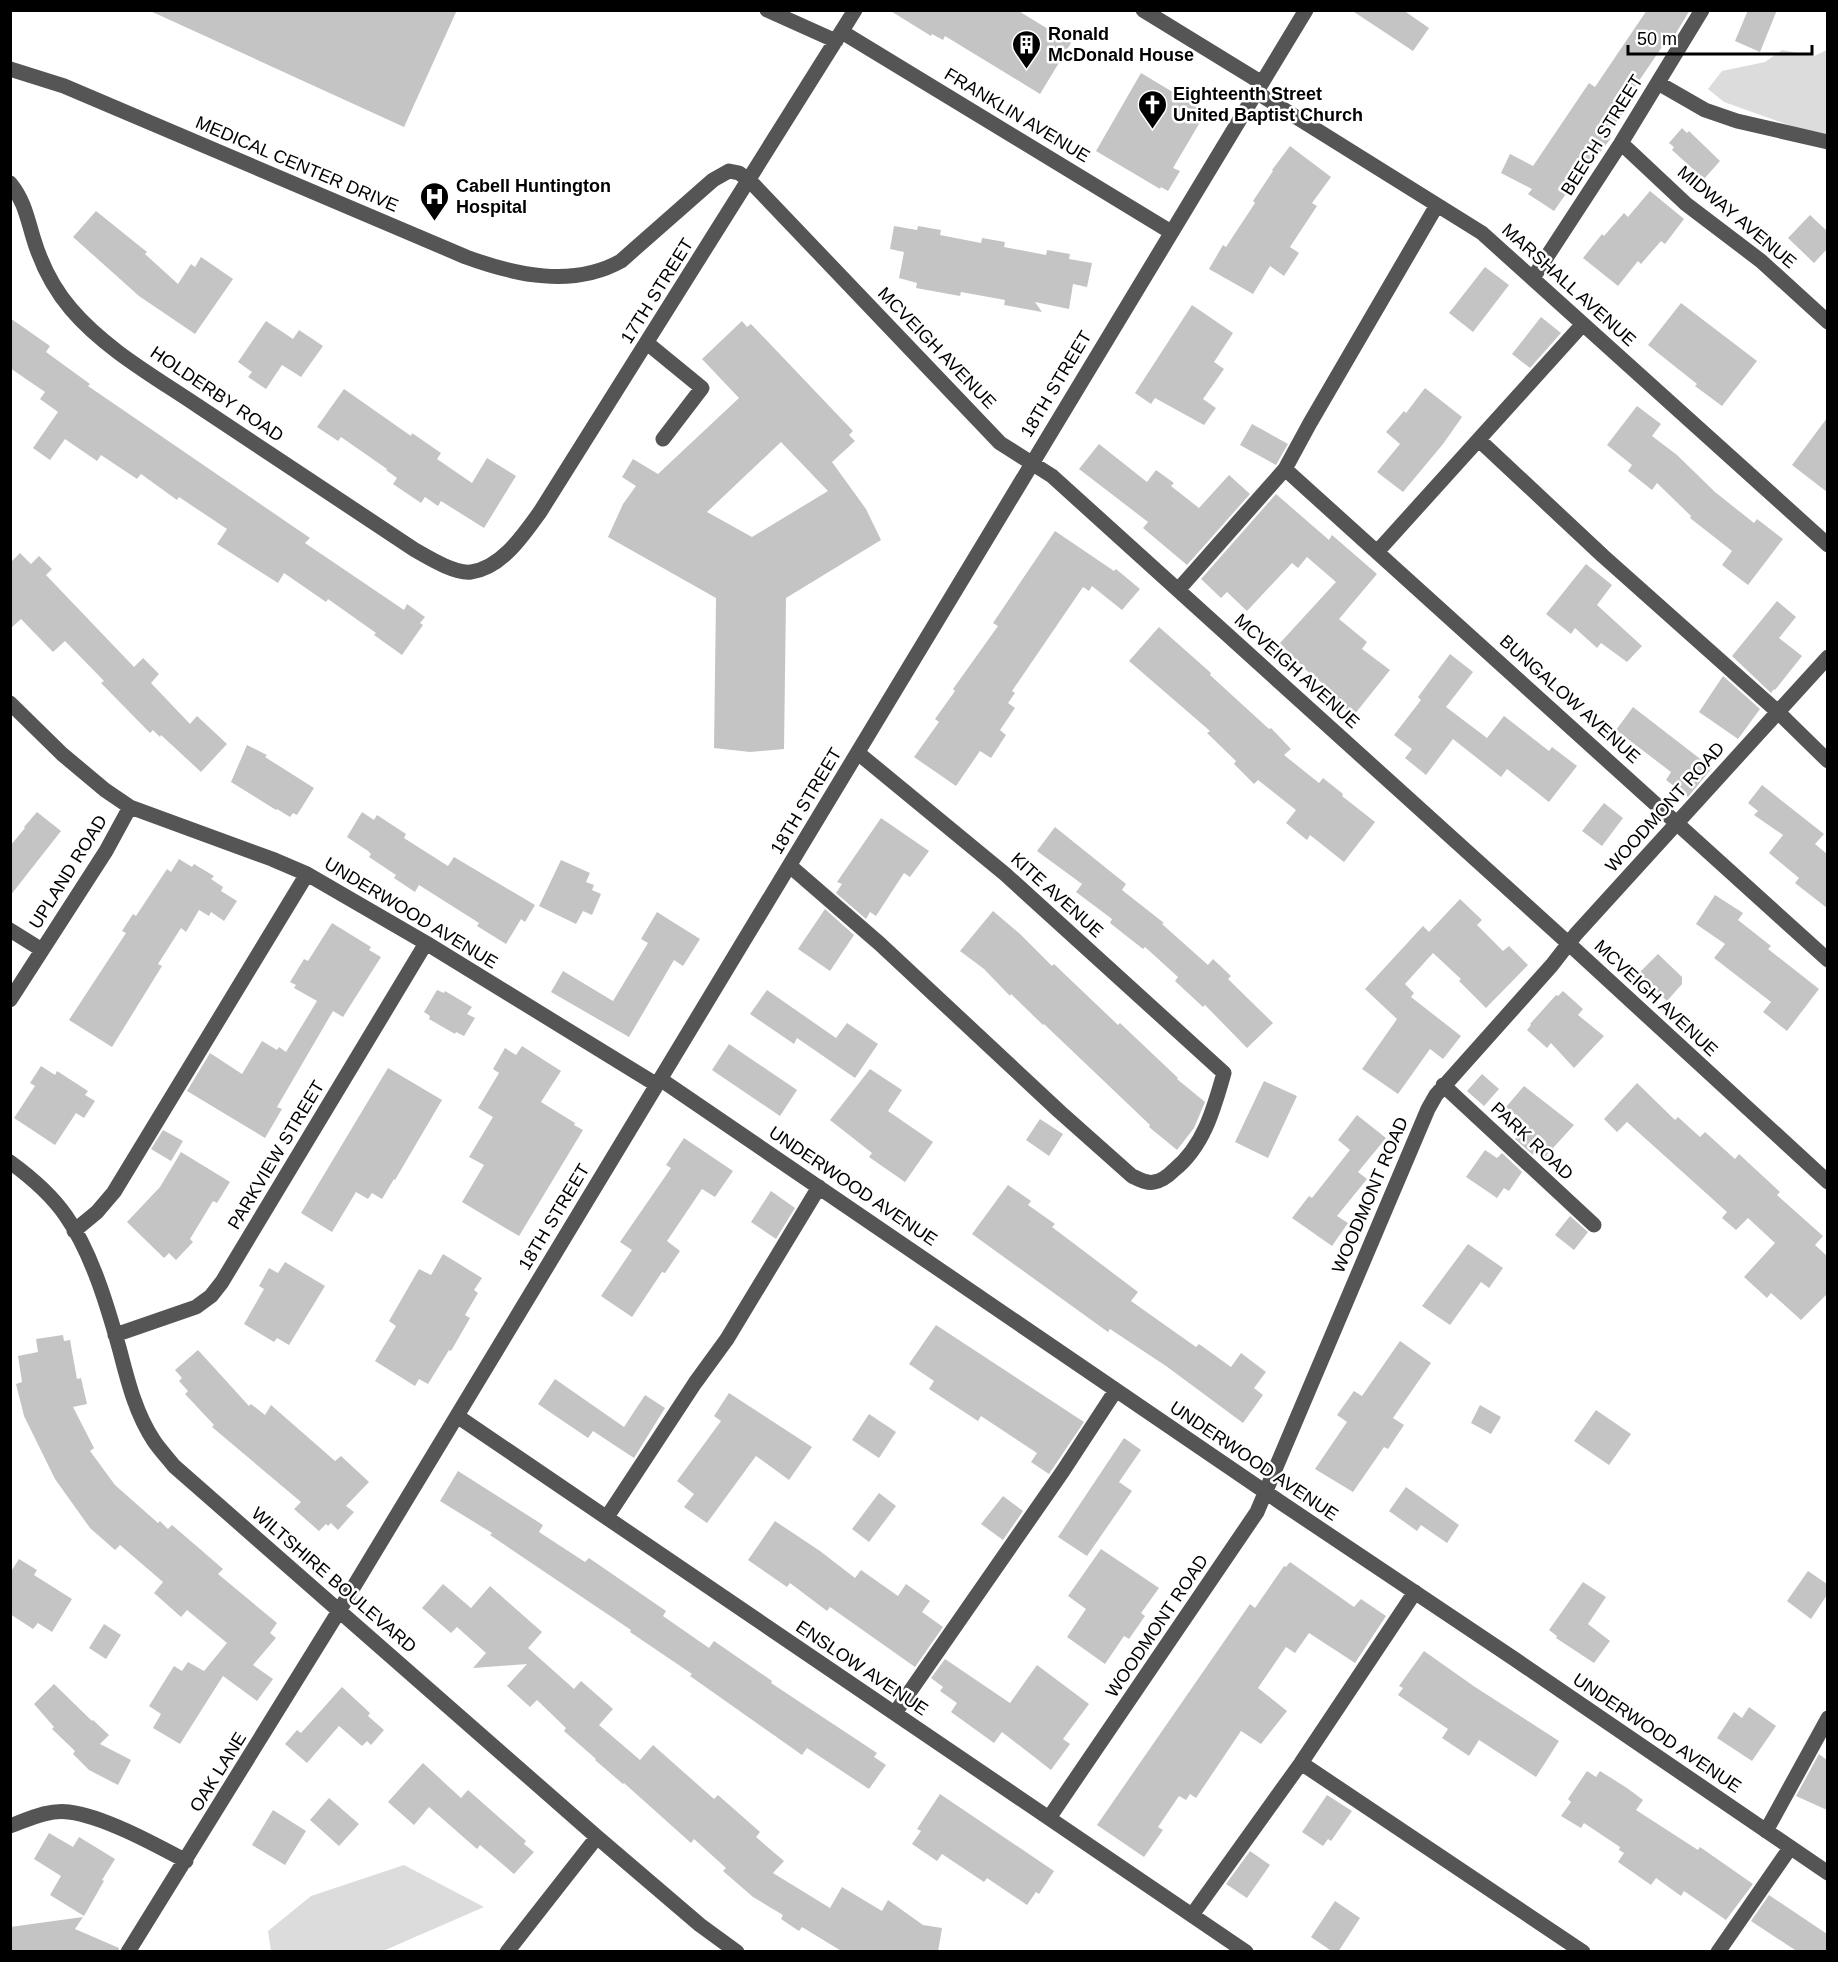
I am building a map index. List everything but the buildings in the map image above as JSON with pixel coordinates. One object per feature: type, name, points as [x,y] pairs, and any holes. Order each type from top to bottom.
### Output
[{"type":"street","name":"FRANKLIN AVENUE","points":[[767,10],[839,36],[1172,232]]},
{"type":"street","name":"17TH STREET","points":[[470,572],[489,566],[524,535],[750,181],[855,10]]},
{"type":"street","name":"MARSHALL AVENUE","points":[[1143,10],[1482,233],[1827,545]]},
{"type":"street","name":"18TH STREET","points":[[339,1611],[1306,10]]},
{"type":"street","name":"BEECH STREET","points":[[1533,279],[1621,143],[1702,10]]},
{"type":"street","name":"MEDICAL CENTER DRIVE","points":[[10,69],[64,86],[466,257],[516,272],[558,276],[594,273],[621,261],[722,174],[729,171],[739,173],[750,181]]},
{"type":"street","points":[[1658,83],[1705,110],[1737,121],[1827,142]]},
{"type":"street","name":"MIDWAY AVENUE","points":[[1621,143],[1686,204],[1761,261],[1827,322]]},
{"type":"street","name":"MCVEIGH AVENUE","points":[[750,181],[1000,443],[1052,476],[1568,943],[1827,1182]]},
{"type":"street","name":"HOLDERBY ROAD","points":[[10,183],[20,195],[26,209],[33,237],[49,279],[72,311],[91,329],[156,377],[415,550],[431,560],[470,572]]},
{"type":"street","points":[[1178,590],[1285,469],[1437,205]]},
{"type":"street","points":[[1377,552],[1583,324]]},
{"type":"street","points":[[647,343],[702,388],[663,439]]},
{"type":"street","points":[[1479,440],[1603,556],[1778,712],[1827,760]]},
{"type":"street","name":"BUNGALOW AVENUE","points":[[1285,469],[1827,960]]},
{"type":"street","name":"WOODMONT ROAD","points":[[1049,1818],[1250,1524],[1266,1492],[1428,1109],[1443,1085],[1827,657]]},
{"type":"street","name":"UPLAND ROAD","points":[[10,703],[63,754],[105,790],[130,807],[106,851],[10,1000]]},
{"type":"street","name":"KITE AVENUE","points":[[789,866],[880,944],[1132,1176],[1154,1182],[1166,1177],[1180,1166],[1197,1145],[1208,1124],[1224,1072],[1005,874],[858,753]]},
{"type":"street","name":"UNDERWOOD AVENUE","points":[[130,807],[308,874],[658,1082],[819,1187],[1827,1873]]},
{"type":"street","points":[[74,1231],[97,1212],[114,1192],[308,874]]},
{"type":"street","points":[[10,930],[42,950]]},
{"type":"street","name":"PARKVIEW STREET","points":[[116,1335],[196,1307],[211,1296],[222,1282],[426,943]]},
{"type":"street","name":"PARK ROAD","points":[[1443,1085],[1594,1225]]},
{"type":"street","name":"WILTSHIRE BOULEVARD","points":[[10,1162],[50,1195],[67,1217],[88,1259],[116,1335],[131,1390],[154,1441],[174,1466],[597,1837],[736,1952]]},
{"type":"street","points":[[606,1518],[695,1383],[727,1339],[819,1187]]},
{"type":"street","points":[[895,1713],[1063,1471],[1116,1390]]},
{"type":"street","name":"ENSLOW AVENUE","points":[[457,1416],[1246,1952]]},
{"type":"street","points":[[1192,1915],[1301,1763],[1415,1592]]},
{"type":"street","name":"OAK LANE","points":[[128,1952],[186,1862],[339,1611]]},
{"type":"street","points":[[1766,1831],[1827,1718]]},
{"type":"street","points":[[1301,1763],[1583,1952]]},
{"type":"street","points":[[10,1826],[52,1812],[69,1811],[127,1832],[186,1862]]},
{"type":"street","points":[[507,1952],[597,1837]]},
{"type":"street","points":[[1718,1952],[1790,1848]]},
{"type":"shaded area","points":[[1782,50],[1814,56],[1827,50],[1827,134],[1797,128],[1724,102],[1708,89],[1722,71],[1765,62]]},
{"type":"shaded area","points":[[404,1865],[484,1907],[383,1951],[271,1951],[268,1931],[311,1896]]},
{"type":"place","name":"Ronald McDonald House","points":[[1027,70]]},
{"type":"place","name":"Eighteenth Street United Baptist Church","points":[[1152,130]]},
{"type":"place","name":"Cabell Huntington Hospital","points":[[435,222]]}]
